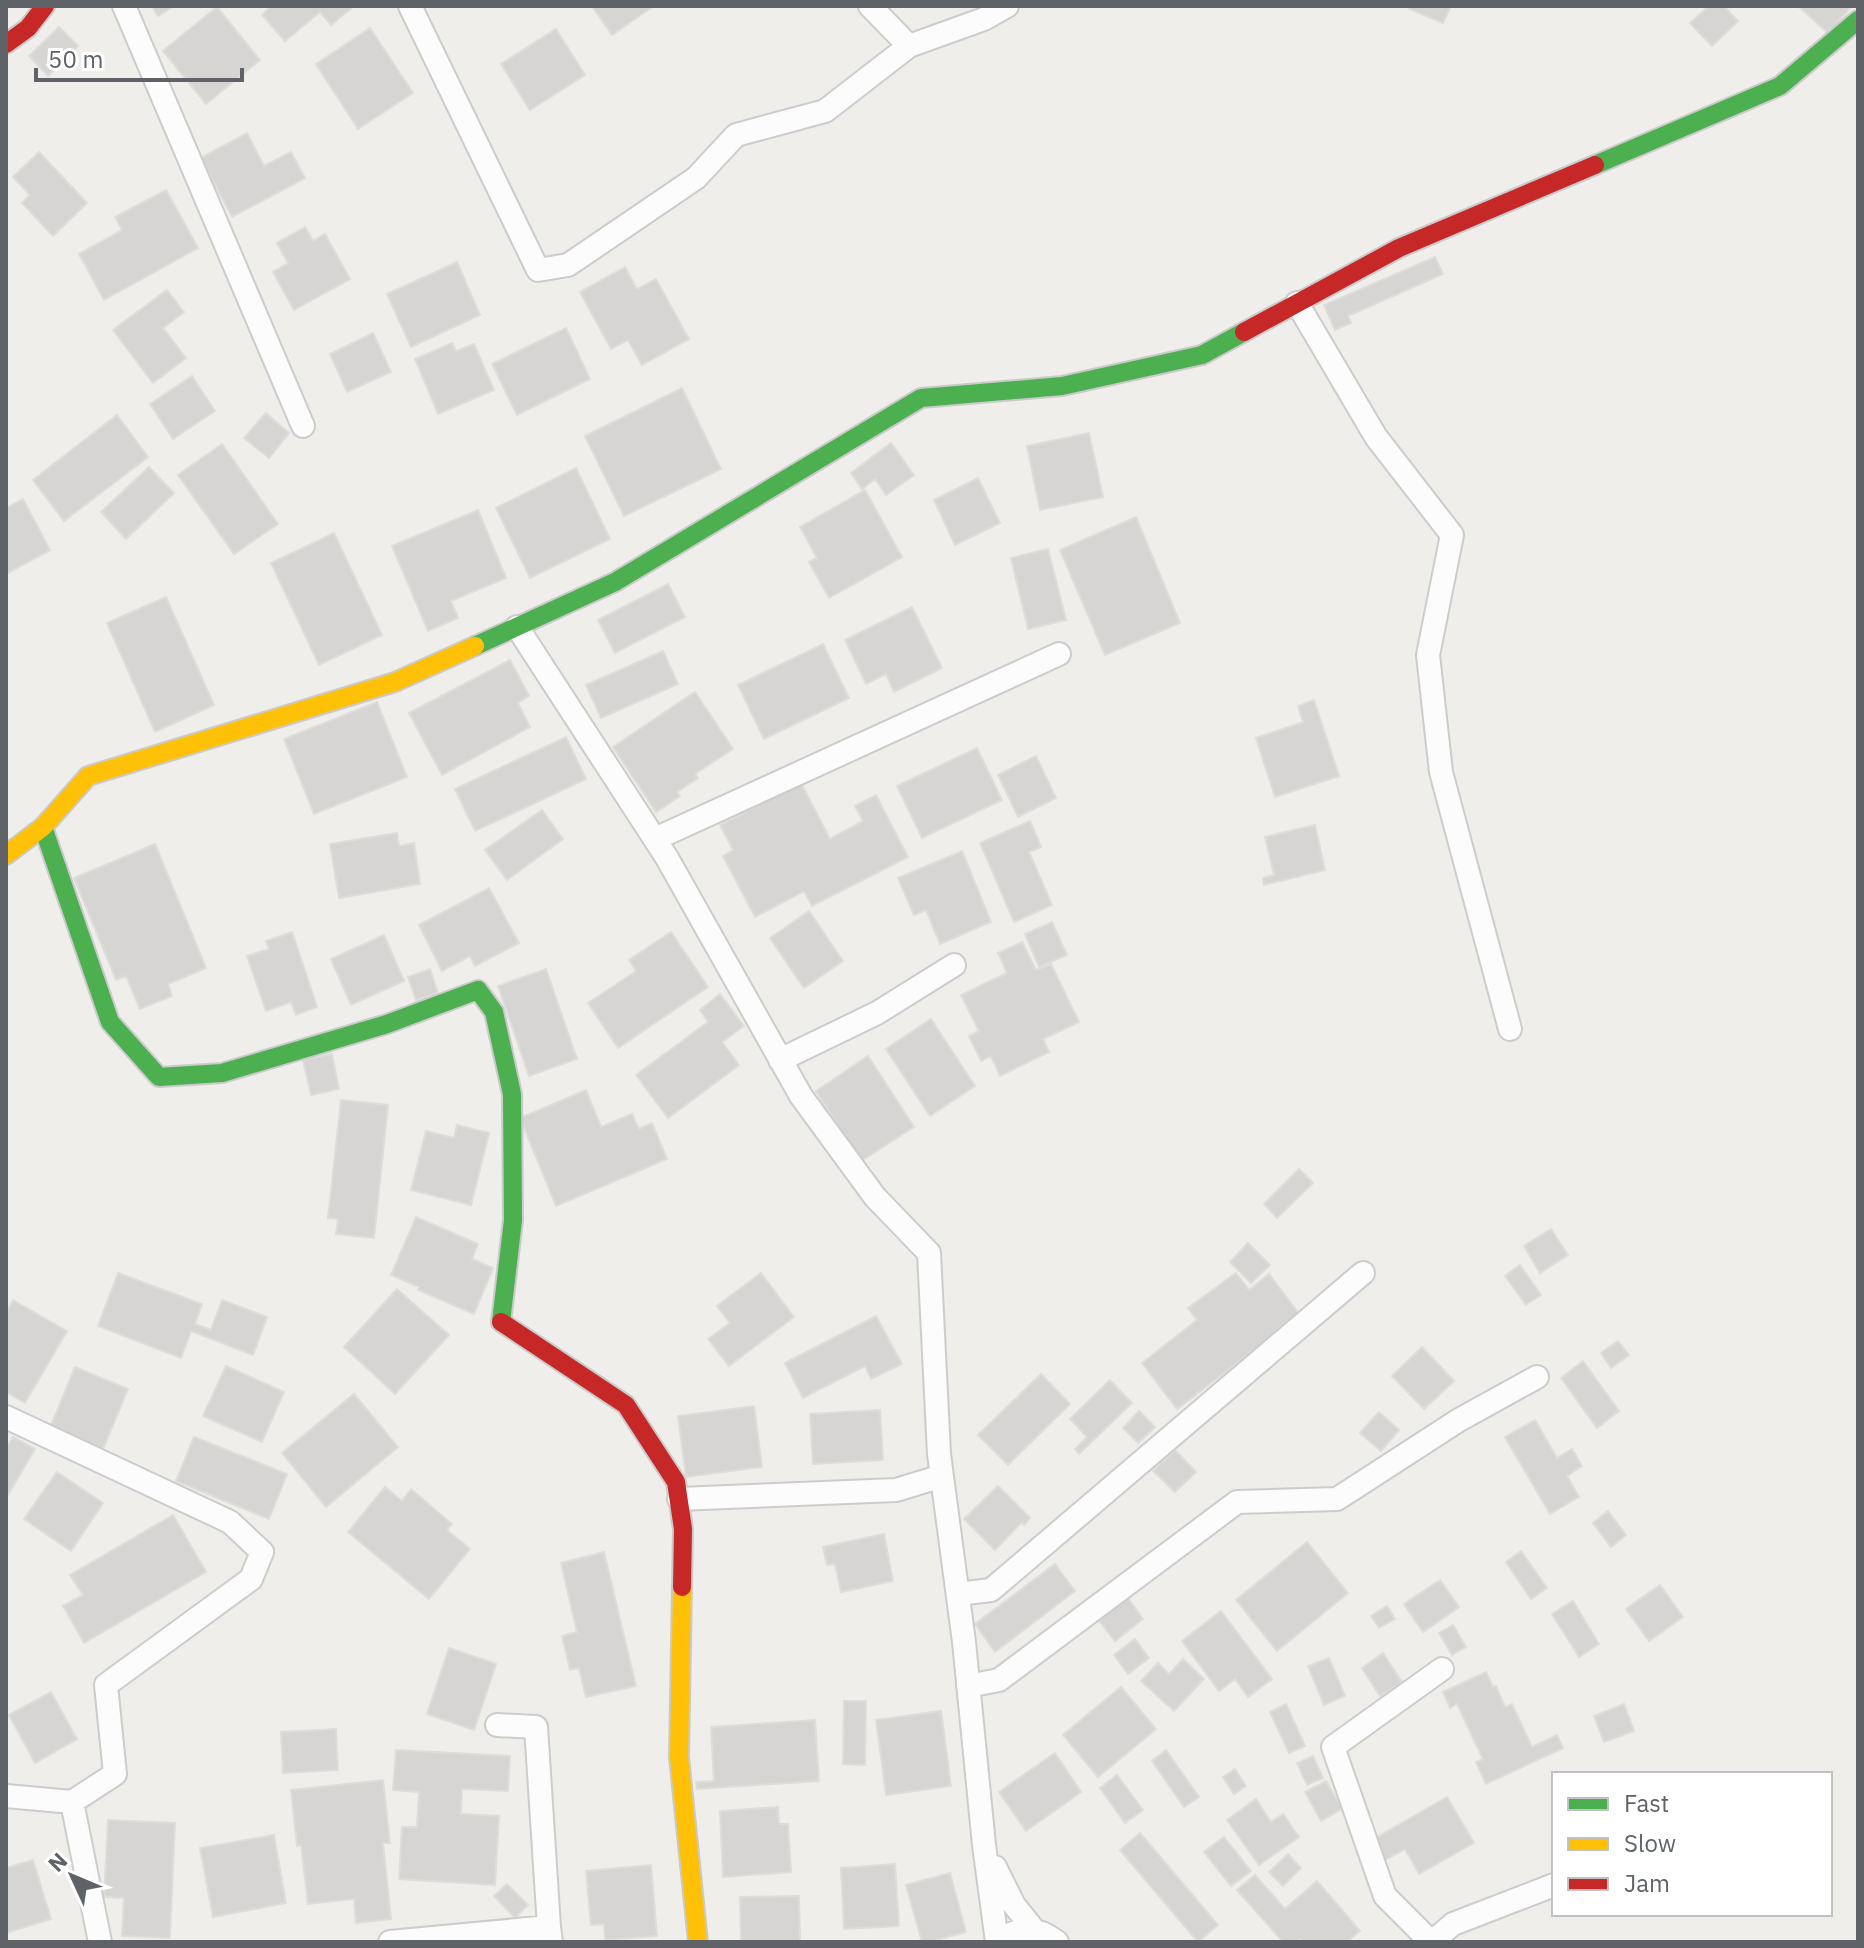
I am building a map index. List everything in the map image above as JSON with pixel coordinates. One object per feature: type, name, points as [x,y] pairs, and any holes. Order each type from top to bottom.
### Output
[{"type":"street","points":[[6,44],[28,28],[45,6]]},
{"type":"street","points":[[124,6],[303,426]]},
{"type":"street","points":[[410,6],[538,270],[568,265],[696,178],[736,135],[825,111],[909,46],[984,19],[1007,6]]},
{"type":"street","points":[[870,6],[909,46]]},
{"type":"street","points":[[6,855],[43,827],[88,776],[395,682],[517,627],[615,582],[921,398],[1062,386],[1202,355],[1399,248],[1780,86],[1858,20]]},
{"type":"street","points":[[1297,303],[1376,437],[1452,535],[1428,655],[1441,772],[1510,1029]]},
{"type":"street","points":[[517,627],[655,839],[801,1096],[875,1197],[929,1253],[939,1454],[997,1942]]},
{"type":"street","points":[[655,839],[1059,654]]},
{"type":"street","points":[[43,827],[110,1022],[159,1077],[222,1073],[387,1024],[478,990],[494,1012],[512,1094],[513,1220],[501,1323],[626,1405],[676,1482],[683,1529],[679,1757],[698,1942]]},
{"type":"street","points":[[780,1060],[877,1013],[954,965]]},
{"type":"street","points":[[958,1594],[991,1590],[1363,1273]]},
{"type":"street","points":[[968,1686],[999,1680],[1237,1502],[1337,1499],[1459,1420],[1537,1377]]},
{"type":"street","points":[[6,1417],[230,1522],[262,1552],[251,1579],[106,1685],[115,1774],[72,1802],[6,1796]]},
{"type":"street","points":[[679,1499],[896,1490],[942,1476]]},
{"type":"street","points":[[1442,1669],[1333,1747],[1385,1896],[1431,1942],[1453,1924],[1552,1886]]},
{"type":"street","points":[[390,1942],[550,1935],[536,1727],[497,1725]]},
{"type":"street","points":[[72,1802],[100,1942]]},
{"type":"street","points":[[984,1845],[1014,1905],[1034,1930]]},
{"type":"street","points":[[997,1942],[1007,1934],[1020,1930],[1047,1934],[1057,1942]]},
{"type":"building","points":[[152,6],[174,6],[158,16]]},
{"type":"building","points":[[269,6],[354,6],[331,25],[320,12],[285,41],[262,15]]},
{"type":"building","points":[[592,6],[654,6],[612,35]]},
{"type":"building","points":[[1410,6],[1451,6],[1443,23],[1409,9]]},
{"type":"building","points":[[1709,6],[1724,6],[1738,21],[1712,46],[1690,23]]},
{"type":"building","points":[[1798,6],[1852,6],[1828,33]]},
{"type":"building","points":[[217,7],[260,60],[206,104],[163,51]]},
{"type":"building","points":[[59,27],[78,46],[48,76],[29,56]]},
{"type":"building","points":[[370,28],[413,93],[358,129],[316,64]]},
{"type":"building","points":[[556,29],[585,75],[530,110],[501,64]]},
{"type":"building","points":[[247,133],[264,166],[291,152],[305,178],[232,217],[201,158]]},
{"type":"building","points":[[39,152],[87,203],[53,236],[22,203],[30,195],[13,177]]},
{"type":"building","points":[[166,190],[198,248],[104,300],[79,254],[122,230],[115,217]]},
{"type":"building","points":[[305,227],[313,241],[325,234],[350,279],[294,310],[273,272],[288,263],[277,243]]},
{"type":"building","points":[[1435,257],[1443,274],[1348,316],[1351,323],[1335,330],[1324,305]]},
{"type":"building","points":[[457,262],[480,315],[411,347],[387,294]]},
{"type":"building","points":[[625,267],[637,289],[656,279],[689,339],[642,365],[628,340],[611,349],[580,292]]},
{"type":"building","points":[[167,290],[184,312],[163,328],[186,358],[153,383],[113,330]]},
{"type":"building","points":[[566,328],[590,379],[517,415],[492,364]]},
{"type":"building","points":[[373,333],[391,372],[347,392],[330,354]]},
{"type":"building","points":[[452,343],[456,351],[474,344],[494,390],[438,414],[415,359]]},
{"type":"building","points":[[192,376],[215,411],[173,439],[150,404]]},
{"type":"building","points":[[682,388],[721,469],[624,516],[585,436]]},
{"type":"building","points":[[266,413],[289,433],[269,458],[244,438]]},
{"type":"building","points":[[117,415],[148,457],[64,521],[33,480]]},
{"type":"building","points":[[1089,433],[1103,497],[1040,510],[1027,446]]},
{"type":"building","points":[[891,443],[914,475],[886,495],[875,479],[862,489],[851,473]]},
{"type":"building","points":[[222,444],[278,524],[234,554],[178,475]]},
{"type":"building","points":[[149,467],[174,493],[126,539],[101,512]]},
{"type":"building","points":[[576,468],[610,539],[530,578],[496,508]]},
{"type":"building","points":[[978,478],[1000,523],[955,545],[934,500]]},
{"type":"building","points":[[865,490],[902,557],[829,598],[809,562],[817,558],[800,527]]},
{"type":"building","points":[[23,499],[50,550],[6,574],[6,508]]},
{"type":"building","points":[[478,510],[506,578],[451,601],[458,618],[428,631],[392,546]]},
{"type":"building","points":[[1136,517],[1180,623],[1105,655],[1060,550]]},
{"type":"building","points":[[334,533],[382,635],[319,665],[271,563]]},
{"type":"building","points":[[1048,549],[1066,620],[1028,629],[1011,558]]},
{"type":"building","points":[[668,584],[685,617],[615,653],[598,620]]},
{"type":"building","points":[[166,597],[214,705],[155,732],[107,623]]},
{"type":"building","points":[[912,607],[942,668],[894,692],[886,674],[866,684],[845,640]]},
{"type":"building","points":[[823,644],[849,698],[764,739],[738,685]]},
{"type":"building","points":[[663,651],[678,684],[601,718],[586,685]]},
{"type":"building","points":[[510,660],[529,696],[518,703],[530,727],[442,775],[409,713]]},
{"type":"building","points":[[695,692],[733,749],[695,774],[698,778],[677,792],[680,796],[656,812],[613,747]]},
{"type":"building","points":[[1314,700],[1339,776],[1275,797],[1256,738],[1303,722],[1298,706]]},
{"type":"building","points":[[377,702],[407,777],[314,814],[284,739]]},
{"type":"building","points":[[566,737],[586,779],[475,831],[455,789]]},
{"type":"building","points":[[977,748],[1002,800],[922,838],[897,786]]},
{"type":"building","points":[[1036,756],[1056,798],[1018,817],[998,775]]},
{"type":"building","points":[[801,783],[830,839],[863,821],[855,806],[876,795],[908,857],[812,906],[804,891],[755,917],[723,856],[733,850],[720,825]]},
{"type":"building","points":[[542,810],[563,839],[507,880],[485,850]]},
{"type":"building","points":[[1030,821],[1041,847],[1029,852],[1052,905],[1014,922],[980,843]]},
{"type":"building","points":[[1315,825],[1325,870],[1264,885],[1263,878],[1274,875],[1265,837]]},
{"type":"building","points":[[397,833],[399,846],[414,843],[420,884],[339,898],[330,844]]},
{"type":"building","points":[[155,844],[206,968],[168,984],[172,996],[140,1009],[126,976],[116,980],[74,878]]},
{"type":"building","points":[[962,851],[991,922],[940,944],[926,910],[914,915],[898,878]]},
{"type":"building","points":[[489,888],[519,943],[475,966],[470,956],[442,971],[419,925]]},
{"type":"building","points":[[809,911],[843,961],[804,988],[770,938]]},
{"type":"building","points":[[1052,922],[1067,955],[1039,967],[1025,934]]},
{"type":"building","points":[[292,932],[317,1007],[296,1015],[291,1002],[266,1011],[247,956],[269,949],[266,941]]},
{"type":"building","points":[[671,932],[708,987],[618,1048],[588,1003],[636,971],[629,960]]},
{"type":"building","points":[[384,935],[404,981],[351,1005],[331,959]]},
{"type":"building","points":[[1022,942],[1036,970],[1051,964],[1079,1022],[1043,1039],[1049,1052],[1000,1076],[991,1056],[981,1061],[969,1036],[979,1031],[961,995],[1007,973],[998,953]]},
{"type":"building","points":[[430,969],[438,993],[416,1000],[408,977]]},
{"type":"building","points":[[546,969],[577,1059],[529,1076],[498,986]]},
{"type":"building","points":[[720,994],[744,1026],[722,1042],[739,1065],[668,1118],[636,1075],[708,1022],[700,1010]]},
{"type":"building","points":[[931,1019],[975,1086],[930,1116],[886,1049]]},
{"type":"building","points":[[332,1054],[339,1089],[311,1095],[303,1060]]},
{"type":"building","points":[[868,1056],[914,1127],[861,1161],[816,1091]]},
{"type":"building","points":[[586,1090],[601,1127],[632,1114],[639,1129],[652,1123],[667,1159],[556,1206],[520,1118]]},
{"type":"building","points":[[341,1100],[388,1105],[374,1238],[336,1234],[338,1219],[328,1218]]},
{"type":"building","points":[[457,1125],[489,1133],[471,1205],[411,1190],[426,1131],[454,1138]]},
{"type":"building","points":[[1299,1169],[1313,1183],[1277,1218],[1264,1204]]},
{"type":"building","points":[[416,1217],[478,1244],[472,1259],[493,1268],[474,1314],[391,1275]]},
{"type":"building","points":[[1551,1229],[1568,1255],[1540,1273],[1524,1246]]},
{"type":"building","points":[[1248,1243],[1270,1265],[1251,1283],[1230,1262]]},
{"type":"building","points":[[1520,1265],[1541,1295],[1526,1305],[1505,1276]]},
{"type":"building","points":[[118,1273],[202,1304],[195,1324],[211,1330],[222,1300],[267,1317],[253,1355],[191,1331],[181,1358],[98,1326]]},
{"type":"building","points":[[761,1273],[794,1317],[729,1366],[708,1339],[730,1323],[717,1306]]},
{"type":"building","points":[[1236,1273],[1249,1290],[1269,1274],[1300,1315],[1177,1409],[1142,1363],[1197,1320],[1188,1308]]},
{"type":"building","points":[[397,1289],[449,1335],[395,1394],[344,1347]]},
{"type":"building","points":[[13,1300],[67,1331],[25,1403],[6,1392],[6,1313]]},
{"type":"building","points":[[876,1316],[902,1364],[871,1379],[865,1366],[803,1398],[785,1363]]},
{"type":"building","points":[[1618,1341],[1629,1355],[1611,1368],[1601,1353]]},
{"type":"building","points":[[1422,1347],[1454,1381],[1424,1409],[1392,1376]]},
{"type":"building","points":[[1583,1361],[1619,1411],[1597,1428],[1561,1378]]},
{"type":"building","points":[[226,1366],[284,1392],[262,1442],[203,1416]]},
{"type":"building","points":[[75,1367],[128,1389],[103,1449],[50,1428]]},
{"type":"building","points":[[1041,1374],[1070,1404],[1008,1465],[978,1435]]},
{"type":"building","points":[[1110,1380],[1132,1403],[1079,1454],[1075,1449],[1087,1437],[1070,1419]]},
{"type":"building","points":[[354,1394],[398,1447],[326,1507],[282,1453]]},
{"type":"building","points":[[754,1406],[762,1467],[686,1477],[678,1416]]},
{"type":"building","points":[[880,1410],[883,1460],[813,1464],[810,1414]]},
{"type":"building","points":[[1139,1411],[1155,1427],[1138,1443],[1123,1428]]},
{"type":"building","points":[[1379,1412],[1399,1430],[1381,1451],[1360,1433]]},
{"type":"building","points":[[1535,1420],[1557,1458],[1572,1449],[1582,1466],[1567,1476],[1579,1497],[1550,1514],[1505,1437]]},
{"type":"building","points":[[13,1437],[35,1449],[6,1498],[6,1448]]},
{"type":"building","points":[[194,1437],[287,1474],[269,1519],[176,1481]]},
{"type":"building","points":[[1175,1450],[1196,1472],[1175,1492],[1153,1471]]},
{"type":"building","points":[[57,1472],[103,1503],[71,1551],[24,1519]]},
{"type":"building","points":[[998,1486],[1030,1518],[1024,1525],[1022,1522],[995,1550],[964,1519]]},
{"type":"building","points":[[385,1487],[402,1501],[411,1489],[452,1524],[447,1530],[470,1549],[429,1599],[348,1532]]},
{"type":"building","points":[[1608,1511],[1626,1535],[1611,1547],[1593,1523]]},
{"type":"building","points":[[173,1515],[206,1572],[84,1643],[63,1606],[83,1595],[70,1575]]},
{"type":"building","points":[[884,1534],[893,1581],[841,1592],[835,1564],[827,1565],[823,1547]]},
{"type":"building","points":[[1307,1542],[1348,1593],[1277,1651],[1236,1600]]},
{"type":"building","points":[[1521,1551],[1547,1588],[1531,1599],[1506,1562]]},
{"type":"building","points":[[604,1552],[636,1686],[586,1697],[579,1668],[570,1670],[562,1636],[577,1632],[561,1563]]},
{"type":"building","points":[[1055,1564],[1075,1591],[995,1652],[975,1624]]},
{"type":"building","points":[[1440,1580],[1459,1607],[1423,1632],[1404,1604]]},
{"type":"building","points":[[1660,1585],[1683,1617],[1649,1641],[1626,1609]]},
{"type":"building","points":[[1125,1594],[1143,1619],[1115,1641],[1096,1617]]},
{"type":"building","points":[[1573,1601],[1599,1644],[1579,1657],[1552,1614]]},
{"type":"building","points":[[1387,1606],[1395,1619],[1379,1628],[1371,1616]]},
{"type":"building","points":[[1221,1611],[1272,1679],[1248,1697],[1235,1679],[1219,1691],[1182,1641]]},
{"type":"building","points":[[1453,1625],[1466,1647],[1452,1655],[1439,1633]]},
{"type":"building","points":[[1135,1639],[1149,1658],[1128,1674],[1114,1655]]},
{"type":"building","points":[[449,1648],[496,1664],[474,1730],[427,1714]]},
{"type":"building","points":[[1383,1653],[1402,1682],[1380,1696],[1362,1668]]},
{"type":"building","points":[[1329,1658],[1345,1696],[1324,1705],[1308,1666]]},
{"type":"building","points":[[1183,1659],[1204,1679],[1174,1711],[1141,1681],[1158,1663],[1169,1674]]},
{"type":"building","points":[[1486,1672],[1505,1707],[1512,1704],[1532,1747],[1557,1735],[1563,1748],[1486,1784],[1476,1762],[1483,1759],[1457,1704],[1450,1708],[1443,1692]]},
{"type":"building","points":[[1121,1687],[1156,1729],[1098,1777],[1063,1735]]},
{"type":"building","points":[[51,1692],[77,1739],[35,1763],[9,1715]]},
{"type":"building","points":[[844,1701],[866,1701],[865,1765],[843,1764]]},
{"type":"building","points":[[1286,1704],[1305,1746],[1289,1753],[1270,1712]]},
{"type":"building","points":[[1624,1704],[1634,1731],[1604,1742],[1594,1716]]},
{"type":"building","points":[[941,1711],[951,1786],[886,1795],[876,1720]]},
{"type":"building","points":[[815,1720],[819,1781],[697,1789],[696,1782],[714,1781],[711,1727]]},
{"type":"building","points":[[336,1729],[338,1770],[283,1773],[281,1732]]},
{"type":"building","points":[[396,1750],[510,1756],[508,1791],[462,1789],[461,1814],[499,1816],[495,1885],[399,1879],[402,1827],[417,1827],[419,1792],[393,1790]]},
{"type":"building","points":[[1166,1750],[1199,1797],[1184,1807],[1152,1761]]},
{"type":"building","points":[[1055,1753],[1081,1792],[1026,1831],[999,1792]]},
{"type":"building","points":[[1313,1756],[1323,1778],[1307,1785],[1297,1763]]},
{"type":"building","points":[[1235,1769],[1246,1786],[1234,1794],[1223,1777]]},
{"type":"building","points":[[1117,1775],[1143,1810],[1125,1823],[1100,1788]]},
{"type":"building","points":[[383,1780],[390,1843],[383,1843],[391,1919],[356,1923],[354,1899],[308,1904],[291,1790]]},
{"type":"building","points":[[1326,1781],[1342,1809],[1321,1821],[1305,1792]]},
{"type":"building","points":[[1447,1797],[1474,1843],[1419,1874],[1405,1849],[1385,1860],[1374,1839]]},
{"type":"building","points":[[1256,1799],[1271,1822],[1283,1814],[1299,1837],[1259,1865],[1227,1820]]},
{"type":"building","points":[[778,1807],[779,1824],[788,1824],[791,1872],[723,1877],[720,1811]]},
{"type":"building","points":[[108,1820],[175,1823],[170,1938],[122,1936],[124,1898],[104,1897]]},
{"type":"building","points":[[1140,1833],[1218,1925],[1198,1942],[1120,1850]]},
{"type":"building","points":[[274,1835],[286,1903],[213,1917],[200,1848]]},
{"type":"building","points":[[1224,1837],[1251,1871],[1231,1886],[1204,1852]]},
{"type":"building","points":[[1288,1854],[1301,1868],[1283,1886],[1269,1872]]},
{"type":"building","points":[[33,1860],[51,1919],[6,1933],[6,1868]]},
{"type":"building","points":[[895,1864],[899,1926],[844,1929],[841,1868]]},
{"type":"building","points":[[651,1865],[657,1936],[605,1940],[604,1924],[591,1925],[586,1871]]},
{"type":"building","points":[[950,1873],[966,1932],[922,1942],[906,1885]]},
{"type":"building","points":[[1255,1875],[1285,1909],[1317,1881],[1360,1931],[1347,1942],[1302,1942],[1300,1939],[1283,1942],[1237,1890]]},
{"type":"building","points":[[507,1884],[528,1905],[515,1918],[494,1896]]},
{"type":"building","points":[[799,1896],[800,1942],[741,1942],[740,1897]]},
{"type":"traffic: fast","points":[[1595,165],[1780,86],[1858,20]]},
{"type":"traffic: fast","points":[[475,646],[615,582],[921,398],[1062,386],[1202,355],[1244,332]]},
{"type":"traffic: fast","points":[[43,827],[110,1022],[159,1077],[222,1073],[387,1024],[478,990],[494,1012],[512,1094],[513,1220],[501,1322]]},
{"type":"traffic: slow","points":[[6,855],[43,827],[88,776],[395,682],[475,646]]},
{"type":"traffic: slow","points":[[682,1587],[679,1757],[698,1942]]},
{"type":"traffic: jam","points":[[6,44],[28,28],[45,6]]},
{"type":"traffic: jam","points":[[1244,332],[1399,248],[1595,165]]},
{"type":"traffic: jam","points":[[501,1322],[626,1405],[676,1482],[683,1529],[682,1587]]}]
